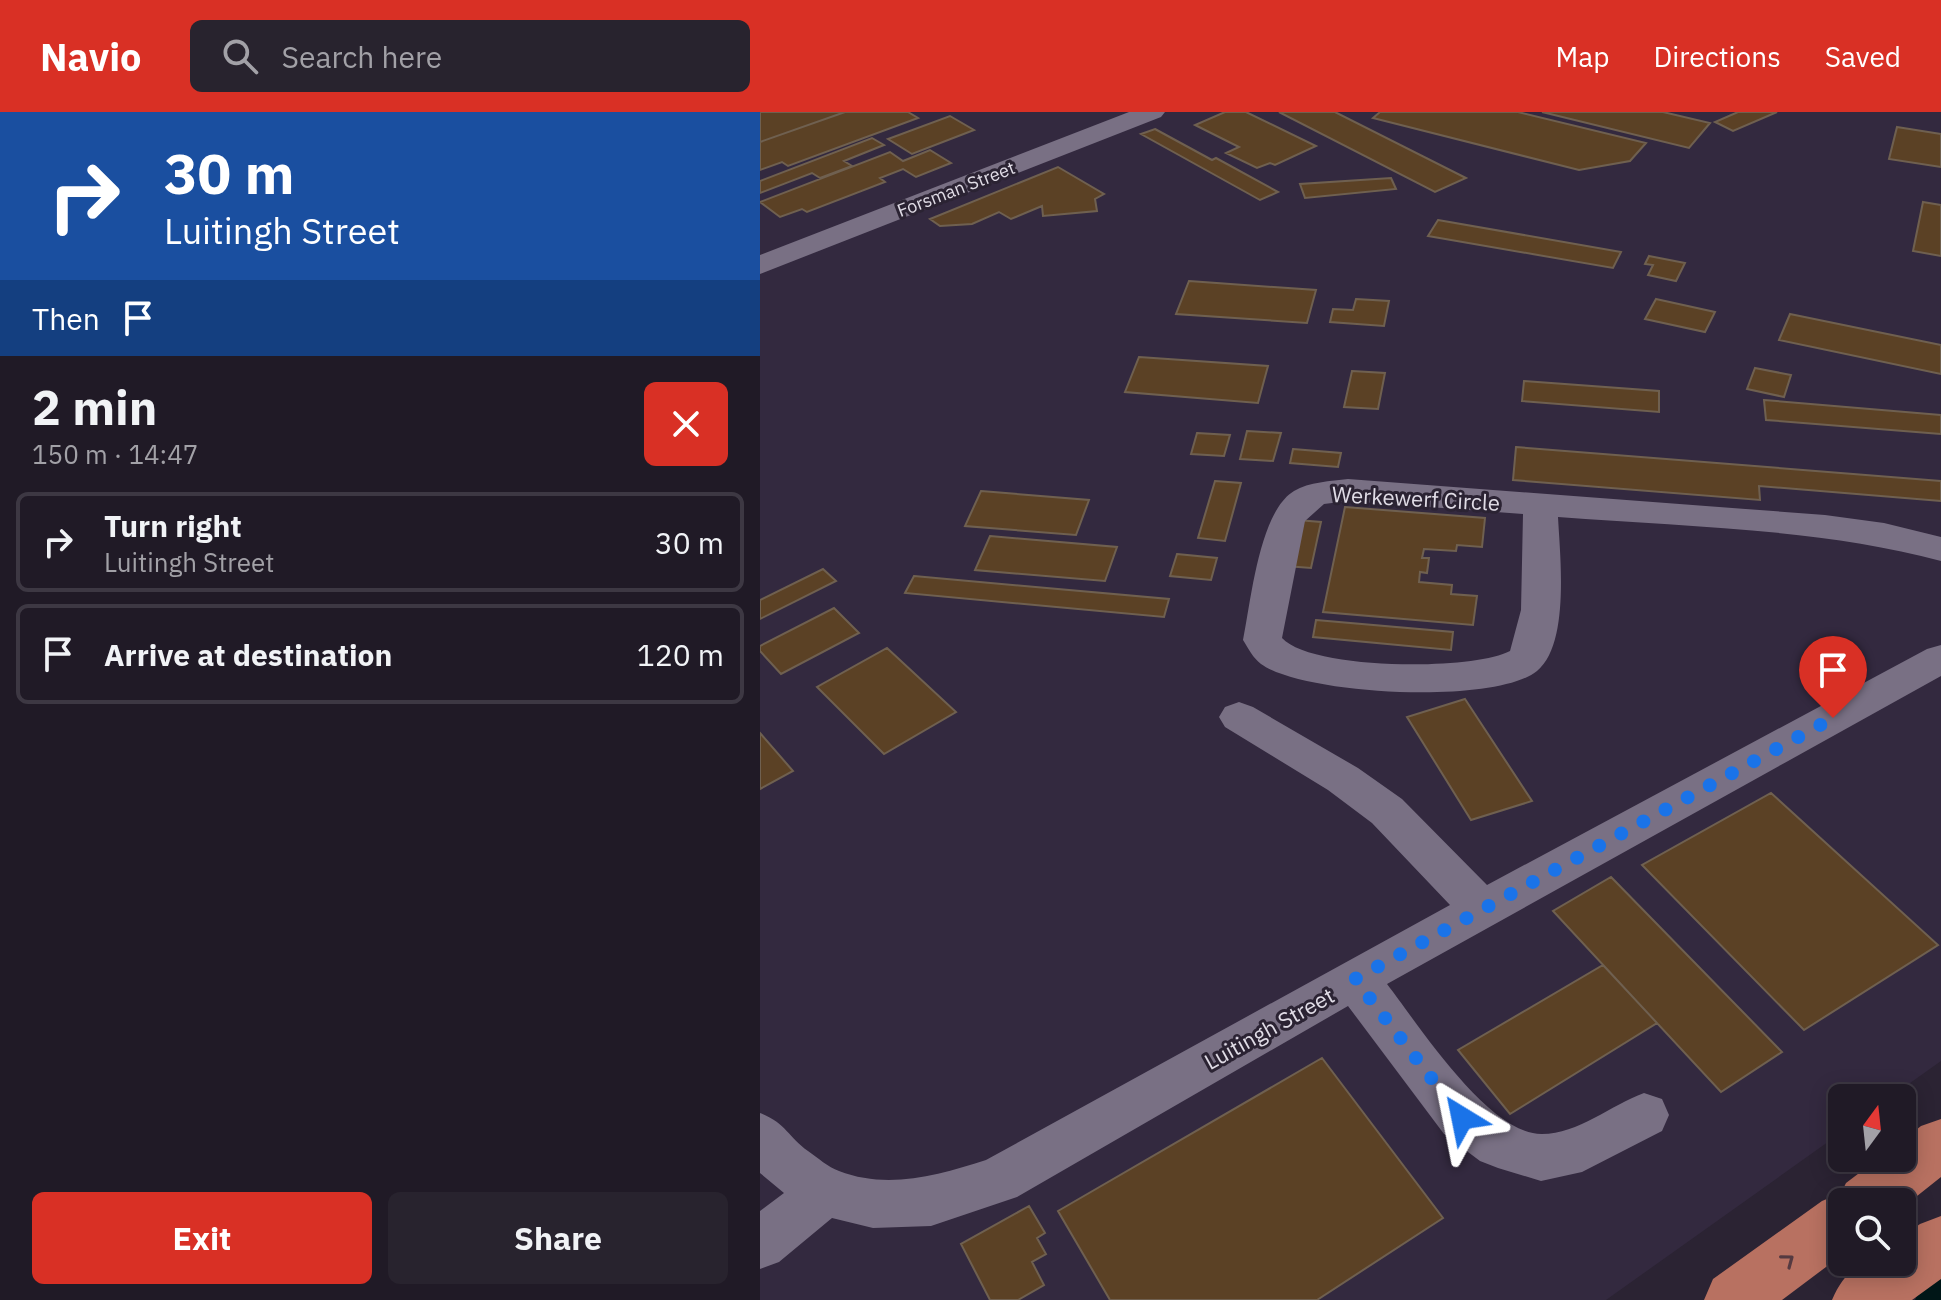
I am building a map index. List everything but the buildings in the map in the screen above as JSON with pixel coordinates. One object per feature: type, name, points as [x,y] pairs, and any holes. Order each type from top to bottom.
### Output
[{"type":"highway","points":[[1884,1188],[1941,1144]]},
{"type":"highway","points":[[1734,1300],[1828,1230]]},
{"type":"highway","points":[[1862,1300],[1941,1244]]},
{"type":"street","name":"Forsman Street","points":[[760,265],[1152,112]]},
{"type":"street","name":"Werkewerf Circle","points":[[1540,504],[1537,638],[1525,660],[1503,674],[1464,680],[1305,667],[1275,656],[1262,640],[1287,521],[1297,503],[1316,494],[1348,490],[1540,504],[1844,529],[1909,539],[1941,549]]},
{"type":"street","name":"Luitingh Street","points":[[760,1136],[785,1164],[825,1192],[873,1204],[931,1202],[999,1180],[1355,979],[1941,659]]},
{"type":"street","points":[[1239,717],[1343,779],[1387,811],[1482,909]]},
{"type":"street","points":[[1355,979],[1462,1118],[1498,1145],[1541,1158],[1582,1149],[1644,1115]]},
{"type":"street","points":[[760,1244],[825,1192]]},
{"type":"shaded area","points":[[760,112],[1941,112],[1941,1061],[1909,1084],[1828,1084],[1828,1142],[1606,1300],[760,1300]]},
{"type":"route","points":[[1462,1118],[1355,979],[1833,718]]}]
